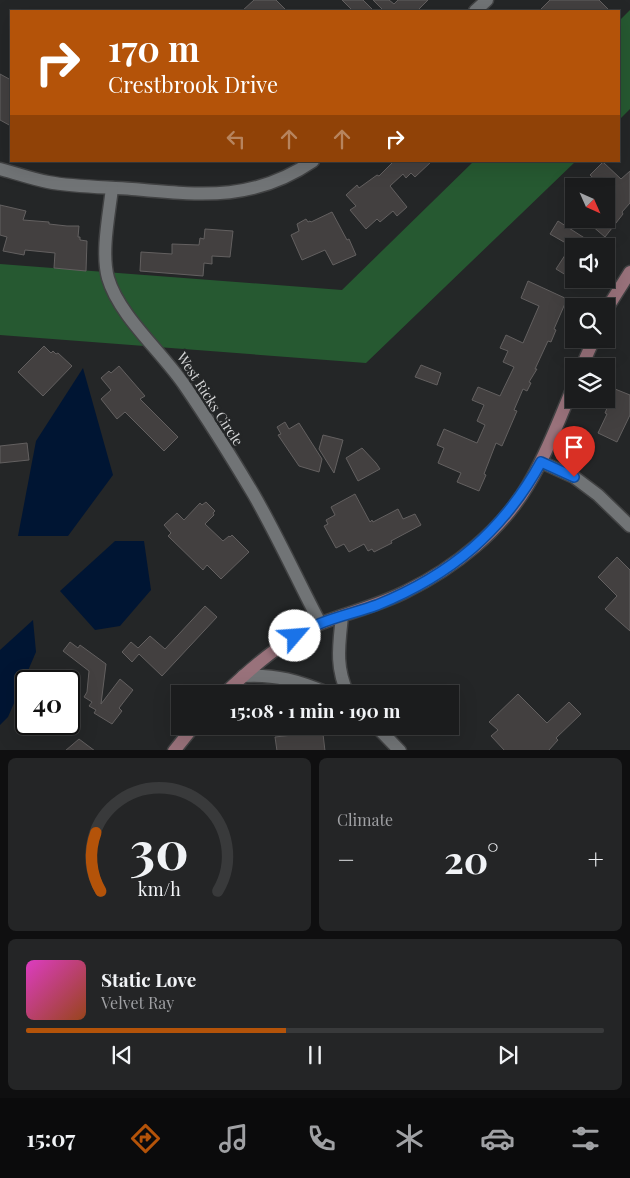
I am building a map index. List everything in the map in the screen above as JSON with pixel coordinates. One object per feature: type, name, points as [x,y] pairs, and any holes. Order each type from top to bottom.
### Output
[{"type":"street","points":[[476,10],[487,0]]},
{"type":"street","points":[[0,169],[48,182],[194,194],[222,194],[272,184],[290,176],[311,162]]},
{"type":"street","name":"West Ricks Circle","points":[[112,188],[106,240],[106,267],[108,280],[117,300],[165,359],[190,394],[254,496],[320,624]]},
{"type":"street","points":[[614,298],[630,272]]},
{"type":"street","points":[[234,685],[295,636],[320,624],[377,605],[406,592],[449,567],[467,554],[512,509],[527,487],[541,462],[565,407]]},
{"type":"street","points":[[541,462],[580,482],[598,495],[630,526]]},
{"type":"street","points":[[342,616],[338,651],[339,667],[344,685]]},
{"type":"street","points":[[243,676],[265,675],[305,685]]},
{"type":"street","points":[[174,750],[186,735]]},
{"type":"street","points":[[385,735],[400,750]]},
{"type":"green space","points":[[630,10],[630,109],[620,119],[620,20]]},
{"type":"green space","points":[[473,162],[575,162],[366,363],[0,335],[0,264],[342,290]]},
{"type":"water","points":[[83,368],[113,475],[68,536],[18,536],[36,441]]},
{"type":"water","points":[[115,541],[144,541],[151,590],[120,626],[95,630],[60,591]]},
{"type":"water","points":[[33,620],[36,652],[28,670],[15,670],[15,701],[8,717],[0,725],[0,650]]},
{"type":"building","points":[[254,0],[276,0],[286,10],[243,10]]},
{"type":"building","points":[[342,0],[363,0],[373,10],[352,10]]},
{"type":"building","points":[[373,0],[389,0],[394,4],[398,0],[428,0],[418,10],[383,10]]},
{"type":"building","points":[[550,0],[599,0],[609,10],[540,10]]},
{"type":"building","points":[[0,74],[10,79],[10,125],[0,120]]},
{"type":"building","points":[[393,162],[431,162],[415,177],[411,173],[406,178],[403,174],[390,186],[407,207],[397,216],[393,211],[380,222],[377,219],[366,229],[350,210],[356,206],[346,195],[357,185],[359,188],[377,175],[379,176]]},
{"type":"building","points":[[603,162],[621,179],[630,171],[630,203],[615,224],[615,178],[593,178],[590,175]]},
{"type":"building","points":[[0,205],[26,211],[23,220],[79,226],[78,237],[80,237],[80,240],[87,241],[86,271],[54,268],[55,253],[25,250],[24,255],[3,251],[7,237],[0,235]]},
{"type":"building","points":[[332,212],[347,240],[349,239],[356,255],[333,265],[325,250],[302,260],[291,235],[299,231],[297,224],[306,219],[308,222],[311,222]]},
{"type":"building","points":[[558,221],[565,225],[565,228],[569,228],[585,238],[565,238],[565,243],[550,234]]},
{"type":"building","points":[[594,228],[612,228],[605,237]]},
{"type":"building","points":[[205,229],[233,231],[230,257],[212,256],[212,264],[204,263],[203,276],[140,271],[141,252],[172,254],[172,244],[199,245],[200,238],[204,239]]},
{"type":"building","points":[[565,255],[565,274],[556,269]]},
{"type":"building","points":[[528,281],[565,298],[565,304],[554,329],[556,330],[551,342],[548,341],[535,369],[537,369],[529,382],[531,383],[527,391],[523,389],[514,410],[517,411],[502,446],[496,443],[479,491],[457,482],[461,473],[438,463],[444,448],[437,445],[444,429],[477,443],[485,425],[477,421],[484,405],[472,400],[478,387],[500,396],[514,367],[503,362],[508,351],[500,348],[506,335],[523,343],[539,306],[521,298]]},
{"type":"building","points":[[44,346],[51,353],[53,351],[56,354],[58,353],[72,366],[43,396],[18,372]]},
{"type":"building","points":[[421,365],[441,373],[437,385],[415,377]]},
{"type":"building","points":[[119,366],[145,396],[140,399],[178,437],[164,451],[125,412],[117,419],[101,399],[111,390],[101,378]]},
{"type":"building","points":[[615,389],[630,395],[630,415],[617,442],[598,433],[607,414],[605,413],[607,408],[615,408]]},
{"type":"building","points":[[285,422],[289,429],[299,423],[322,459],[319,472],[299,466],[278,435],[281,434],[277,427]]},
{"type":"building","points":[[323,435],[343,440],[334,473],[319,449]]},
{"type":"building","points":[[27,443],[29,460],[0,463],[0,446]]},
{"type":"building","points":[[362,448],[380,469],[358,481],[346,458]]},
{"type":"building","points":[[355,494],[370,522],[398,509],[403,519],[415,514],[421,525],[374,552],[372,549],[368,551],[364,544],[349,552],[344,544],[336,548],[324,526],[328,524],[326,520],[335,515],[331,507]]},
{"type":"building","points":[[206,502],[215,511],[214,515],[205,524],[223,541],[232,535],[249,552],[221,579],[207,565],[203,570],[168,536],[171,533],[164,525],[177,513],[184,520],[200,503],[202,505]]},
{"type":"building","points":[[617,557],[630,570],[630,631],[605,609],[617,596],[598,577]]},
{"type":"building","points":[[205,606],[217,617],[162,676],[139,654],[132,662],[122,652],[131,642],[138,648],[150,636],[165,649]]},
{"type":"building","points":[[70,642],[78,648],[80,645],[106,664],[101,704],[120,679],[133,690],[119,708],[122,711],[112,724],[94,713],[96,710],[89,706],[92,702],[84,697],[87,692],[89,671],[63,651]]},
{"type":"building","points":[[518,694],[547,723],[569,702],[581,714],[556,738],[558,740],[549,750],[504,750],[491,736],[498,730],[489,722]]},
{"type":"building","points":[[323,735],[325,750],[277,750],[275,737]]},
{"type":"building","points":[[79,739],[94,750],[66,750]]},
{"type":"route","points":[[295,636],[320,624],[377,605],[406,592],[449,567],[467,554],[512,509],[541,462],[574,477]]}]
